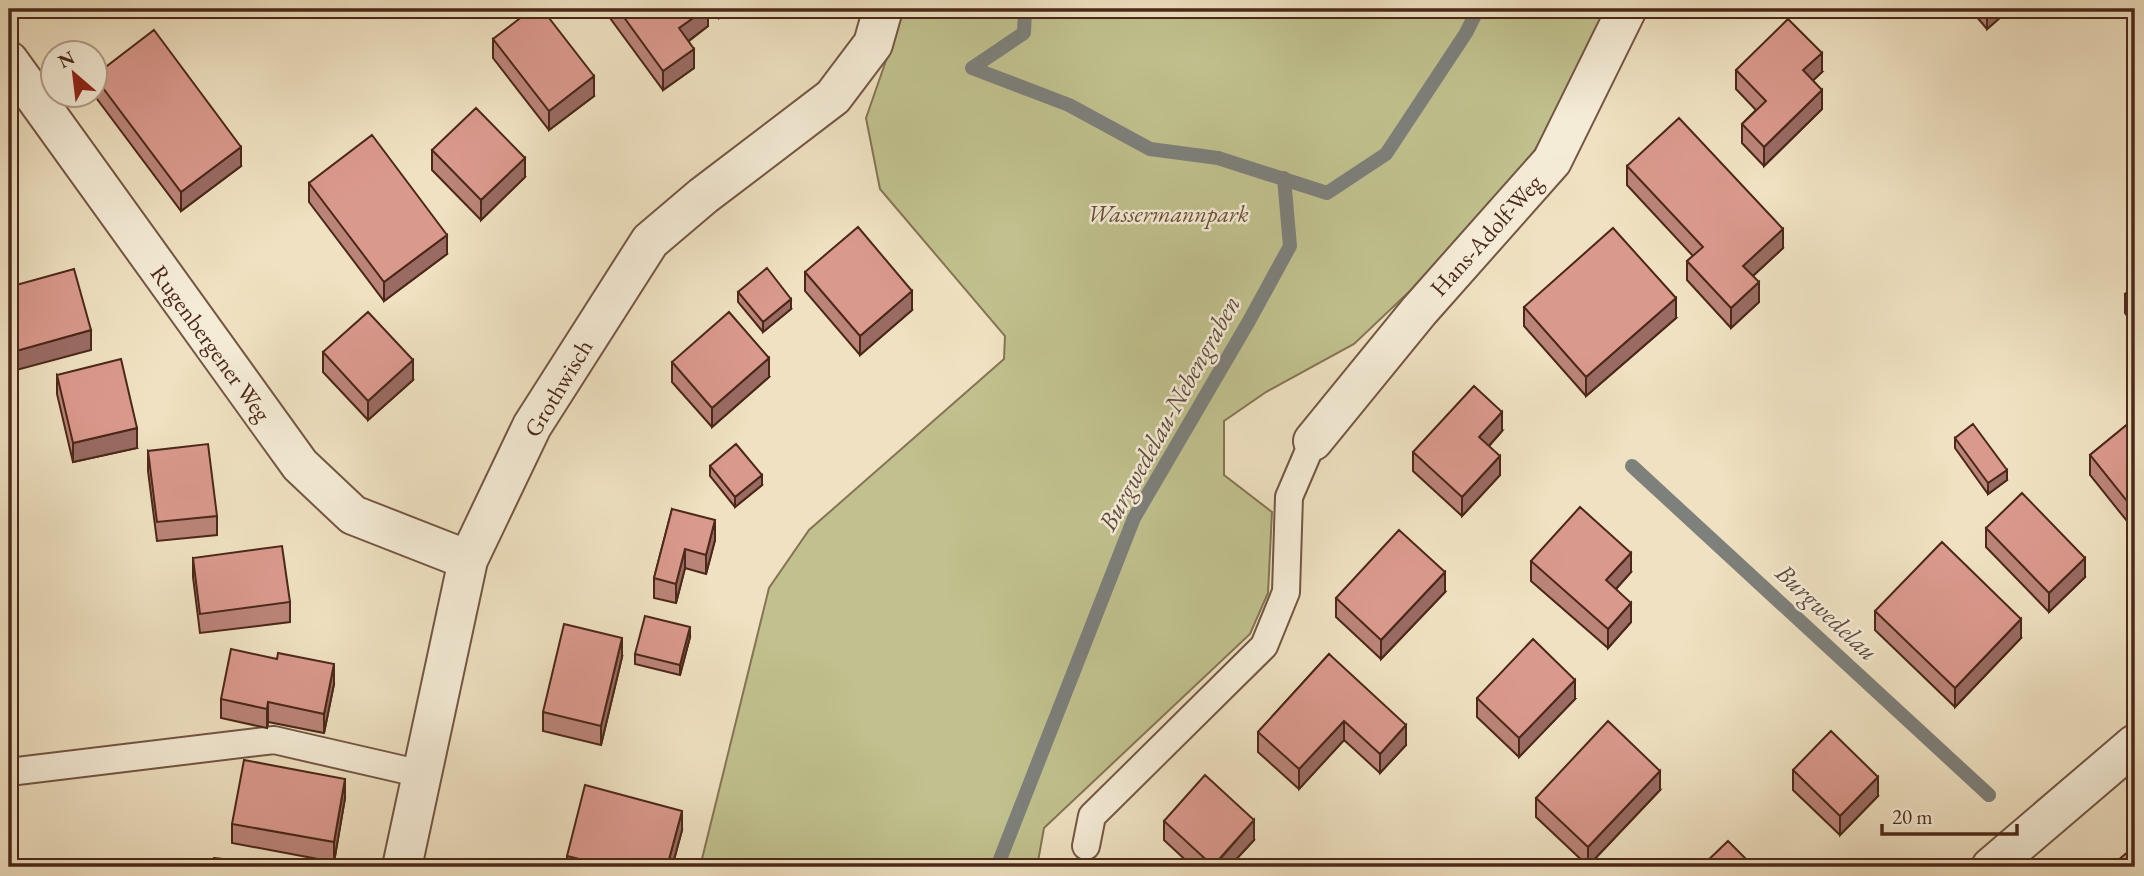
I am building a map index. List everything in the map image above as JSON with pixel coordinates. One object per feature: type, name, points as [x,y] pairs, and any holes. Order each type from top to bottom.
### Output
[{"type":"street","name":"Grothwisch","points":[[402,867],[468,560],[532,426],[650,241],[702,196],[833,97],[873,44],[883,9]]},
{"type":"street","name":"Hans-Adolf-Weg","points":[[1313,441],[1419,311],[1552,161],[1627,9]]},
{"type":"street","name":"Rugenbergener Weg","points":[[9,61],[300,465],[353,515],[468,560]]},
{"type":"street","points":[[1992,867],[2135,744]]},
{"type":"lane","points":[[1086,846],[1092,816],[1264,646],[1286,592],[1289,497],[1313,441]]},
{"type":"lane","points":[[9,772],[274,740],[422,774]]},
{"type":"green space","name":"Wassermannpark","points":[[904,9],[1610,9],[1534,152],[1412,289],[1354,344],[1266,392],[1224,421],[1224,475],[1272,512],[1268,593],[1250,634],[1044,828],[1037,867],[700,867],[769,588],[809,530],[1004,359],[1005,336],[880,189],[866,118]]},
{"type":"building","points":[[532,9],[542,9],[594,76],[549,111],[493,39]]},
{"type":"building","points":[[618,9],[706,9],[679,28],[694,49],[663,71]]},
{"type":"building","points":[[1788,19],[1822,53],[1803,70],[1822,90],[1764,147],[1742,124],[1766,101],[1736,70]]},
{"type":"building","points":[[154,30],[241,147],[181,192],[108,95],[108,65]]},
{"type":"building","points":[[476,108],[525,158],[481,200],[432,150]]},
{"type":"building","points":[[1679,118],[1783,229],[1743,266],[1759,282],[1731,308],[1687,261],[1703,247],[1627,166]]},
{"type":"building","points":[[372,135],[447,235],[384,282],[309,183]]},
{"type":"building","points":[[858,227],[912,291],[860,336],[805,272]]},
{"type":"building","points":[[1613,228],[1676,298],[1586,377],[1524,307]]},
{"type":"building","points":[[767,268],[791,299],[763,322],[738,292]]},
{"type":"building","points":[[74,269],[91,330],[9,353],[9,287]]},
{"type":"building","points":[[2135,287],[2135,308],[2125,294]]},
{"type":"building","points":[[368,312],[413,360],[368,401],[323,352]]},
{"type":"building","points":[[729,312],[769,358],[712,408],[672,362]]},
{"type":"building","points":[[121,359],[137,428],[73,443],[57,375]]},
{"type":"building","points":[[1474,386],[1502,412],[1479,437],[1500,456],[1462,497],[1413,452]]},
{"type":"building","points":[[2135,418],[2135,511],[2090,455]]},
{"type":"building","points":[[1973,424],[2007,470],[1988,483],[1955,438]]},
{"type":"building","points":[[208,444],[217,516],[157,522],[148,451]]},
{"type":"building","points":[[736,444],[762,475],[735,497],[710,466]]},
{"type":"building","points":[[2022,493],[2085,558],[2049,593],[1986,528]]},
{"type":"building","points":[[1580,507],[1631,553],[1606,580],[1631,603],[1608,629],[1531,561]]},
{"type":"building","points":[[672,509],[715,520],[706,555],[685,549],[676,584],[654,578]]},
{"type":"building","points":[[1399,530],[1445,572],[1381,640],[1336,598]]},
{"type":"building","points":[[1942,542],[2021,619],[1955,688],[1875,611]]},
{"type":"building","points":[[282,546],[290,602],[200,614],[193,558]]},
{"type":"building","points":[[645,616],[690,627],[680,665],[635,654]]},
{"type":"building","points":[[564,624],[622,638],[601,726],[543,712]]},
{"type":"building","points":[[1533,639],[1575,680],[1519,738],[1477,698]]},
{"type":"building","points":[[231,649],[277,659],[278,653],[334,664],[324,714],[268,702],[267,709],[221,699]]},
{"type":"building","points":[[1329,654],[1406,725],[1380,754],[1344,721],[1299,769],[1258,732]]},
{"type":"building","points":[[1608,721],[1660,771],[1588,847],[1536,798]]},
{"type":"building","points":[[1831,731],[1878,777],[1840,816],[1793,770]]},
{"type":"building","points":[[244,760],[345,779],[334,842],[232,824]]},
{"type":"building","points":[[1205,775],[1254,820],[1213,866],[1164,821]]},
{"type":"building","points":[[585,785],[682,811],[667,867],[611,867],[567,856]]},
{"type":"building","points":[[1728,841],[1754,867],[1701,867]]},
{"type":"building","points":[[2135,846],[2135,867],[2111,866]]},
{"type":"building","points":[[214,858],[293,867],[212,867]]},
{"type":"waterway","points":[[972,68],[1024,33],[1025,9]]},
{"type":"waterway","points":[[972,68],[1069,105],[1150,149],[1218,158],[1327,193],[1386,154],[1466,33],[1478,9]]},
{"type":"waterway","name":"Burgwedelau-Nebengraben","points":[[997,867],[1134,518],[1290,246],[1284,178]]},
{"type":"waterway","name":"Burgwedelau","points":[[1632,466],[1989,795]]}]
